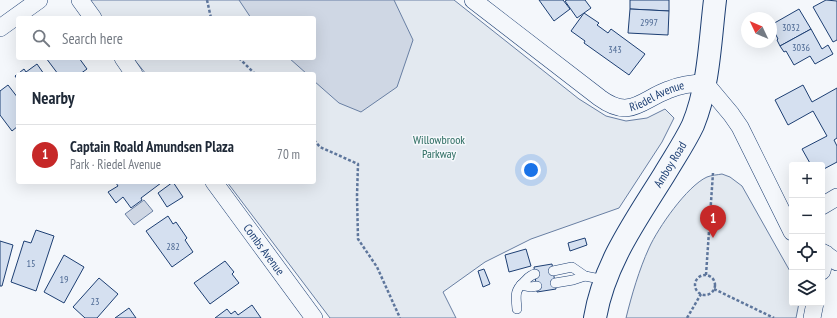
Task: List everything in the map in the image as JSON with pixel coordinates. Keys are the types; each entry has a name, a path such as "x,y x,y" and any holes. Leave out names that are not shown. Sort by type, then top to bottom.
{"main road":[{"name":"Amboy Road","path":"595,318 595,278 614,257 686,138 698,112 705,84 715,0"}],"street":[{"path":"17,16 39,0"},
{"path":"80,0 92,16"},
{"name":"Riedel Avenue","path":"473,0 600,98 619,108 636,106 676,87 695,83 705,84"},
{"path":"0,28 16,17"},
{"path":"124,60 133,72"},
{"path":"705,84 731,114 740,128 789,224"},
{"name":"Combs Avenue","path":"215,184 314,318"},
{"path":"825,204 837,197"},
{"path":"812,318 814,306"}],"lane":[{"path":"553,271 572,268 595,278"},
{"path":"517,309 517,289 531,275 535,274"},
{"path":"555,283 595,278"},
{"path":"521,285 531,287 537,286"}],"path":[{"path":"207,0 210,16"},
{"path":"241,60 253,72"},
{"path":"316,142 320,147 358,164 358,239 377,267 400,318"},
{"path":"706,275 713,173"},
{"path":"706,275 711,277 715,283 714,289 710,294 704,295 696,289 695,283 698,278 706,275"},
{"path":"714,289 774,318"},
{"path":"687,318 701,294"}],"green space":[{"name":"Willowbrook Parkway","path":"88,0 454,0 579,99 606,116 626,121 647,118 665,109 674,118 662,142 619,208 531,239 485,262 443,292 456,318 330,318 229,184 316,184 316,72 144,72 135,60 316,60 316,16 100,16"},
{"path":"722,174 730,177 742,186 789,269 789,306 798,306 796,318 626,318 645,256 653,240 666,219 682,198 699,182 709,176"}],"shaded area":[{"path":"239,0 394,0 413,40 397,87 361,112 339,103 316,83 316,72 305,72 291,60 316,60 316,16 250,16"},
{"path":"144,200 153,211 134,225 125,214"}],"building":[{"path":"539,0 563,0 570,9 554,21"},
{"path":"585,0 591,8 577,18 565,1"},
{"path":"630,0 669,0 669,11 630,9"},
{"path":"826,0 837,1 837,40 833,42 813,7"},
{"path":"630,9 669,11 668,35 628,33"},
{"path":"799,9 811,29 780,46 777,40 777,22"},
{"path":"584,13 599,23 597,25 608,33 611,29 645,54 629,75 584,43 585,41 571,31"},
{"path":"811,29 822,49 828,45 833,54 815,64 810,56 794,65 786,51 784,52 780,46"},
{"path":"48,60 80,60 87,69 83,72 56,72"},
{"path":"37,64 43,72 26,72"},
{"path":"8,85 16,95 16,128 12,131 0,115 0,91"},
{"path":"803,85 812,102 837,88 837,138 834,140 837,146 837,162 825,168 825,162 809,162 802,149 827,136 813,111 788,125 775,100"},
{"path":"117,184 160,184 141,198 142,200 131,208 123,197 116,203 108,192 118,186"},
{"path":"170,184 174,184 183,197 167,207 158,193"},
{"path":"168,216 173,224 176,222 187,238 185,240 193,252 172,267 146,231"},
{"path":"36,230 54,236 36,291 11,282 24,241 31,243"},
{"path":"585,238 587,245 570,251 568,243"},
{"path":"0,241 13,245 2,286 0,286"},
{"path":"526,249 531,266 509,272 505,255"},
{"path":"64,255 84,267 64,303 44,292"},
{"path":"225,261 234,272 232,274 239,283 210,304 194,283"},
{"path":"552,264 556,289 537,292 534,267"},
{"path":"484,269 490,284 483,287 478,271"},
{"path":"99,278 118,294 97,318 85,318 73,307"},
{"path":"252,305 261,318 215,318 227,309 231,314 235,311 238,315"},
{"path":"129,308 136,318 115,318"}],"place":[{"name":"Captain Roald Amundsen Plaza","path":"713,238"}]}
